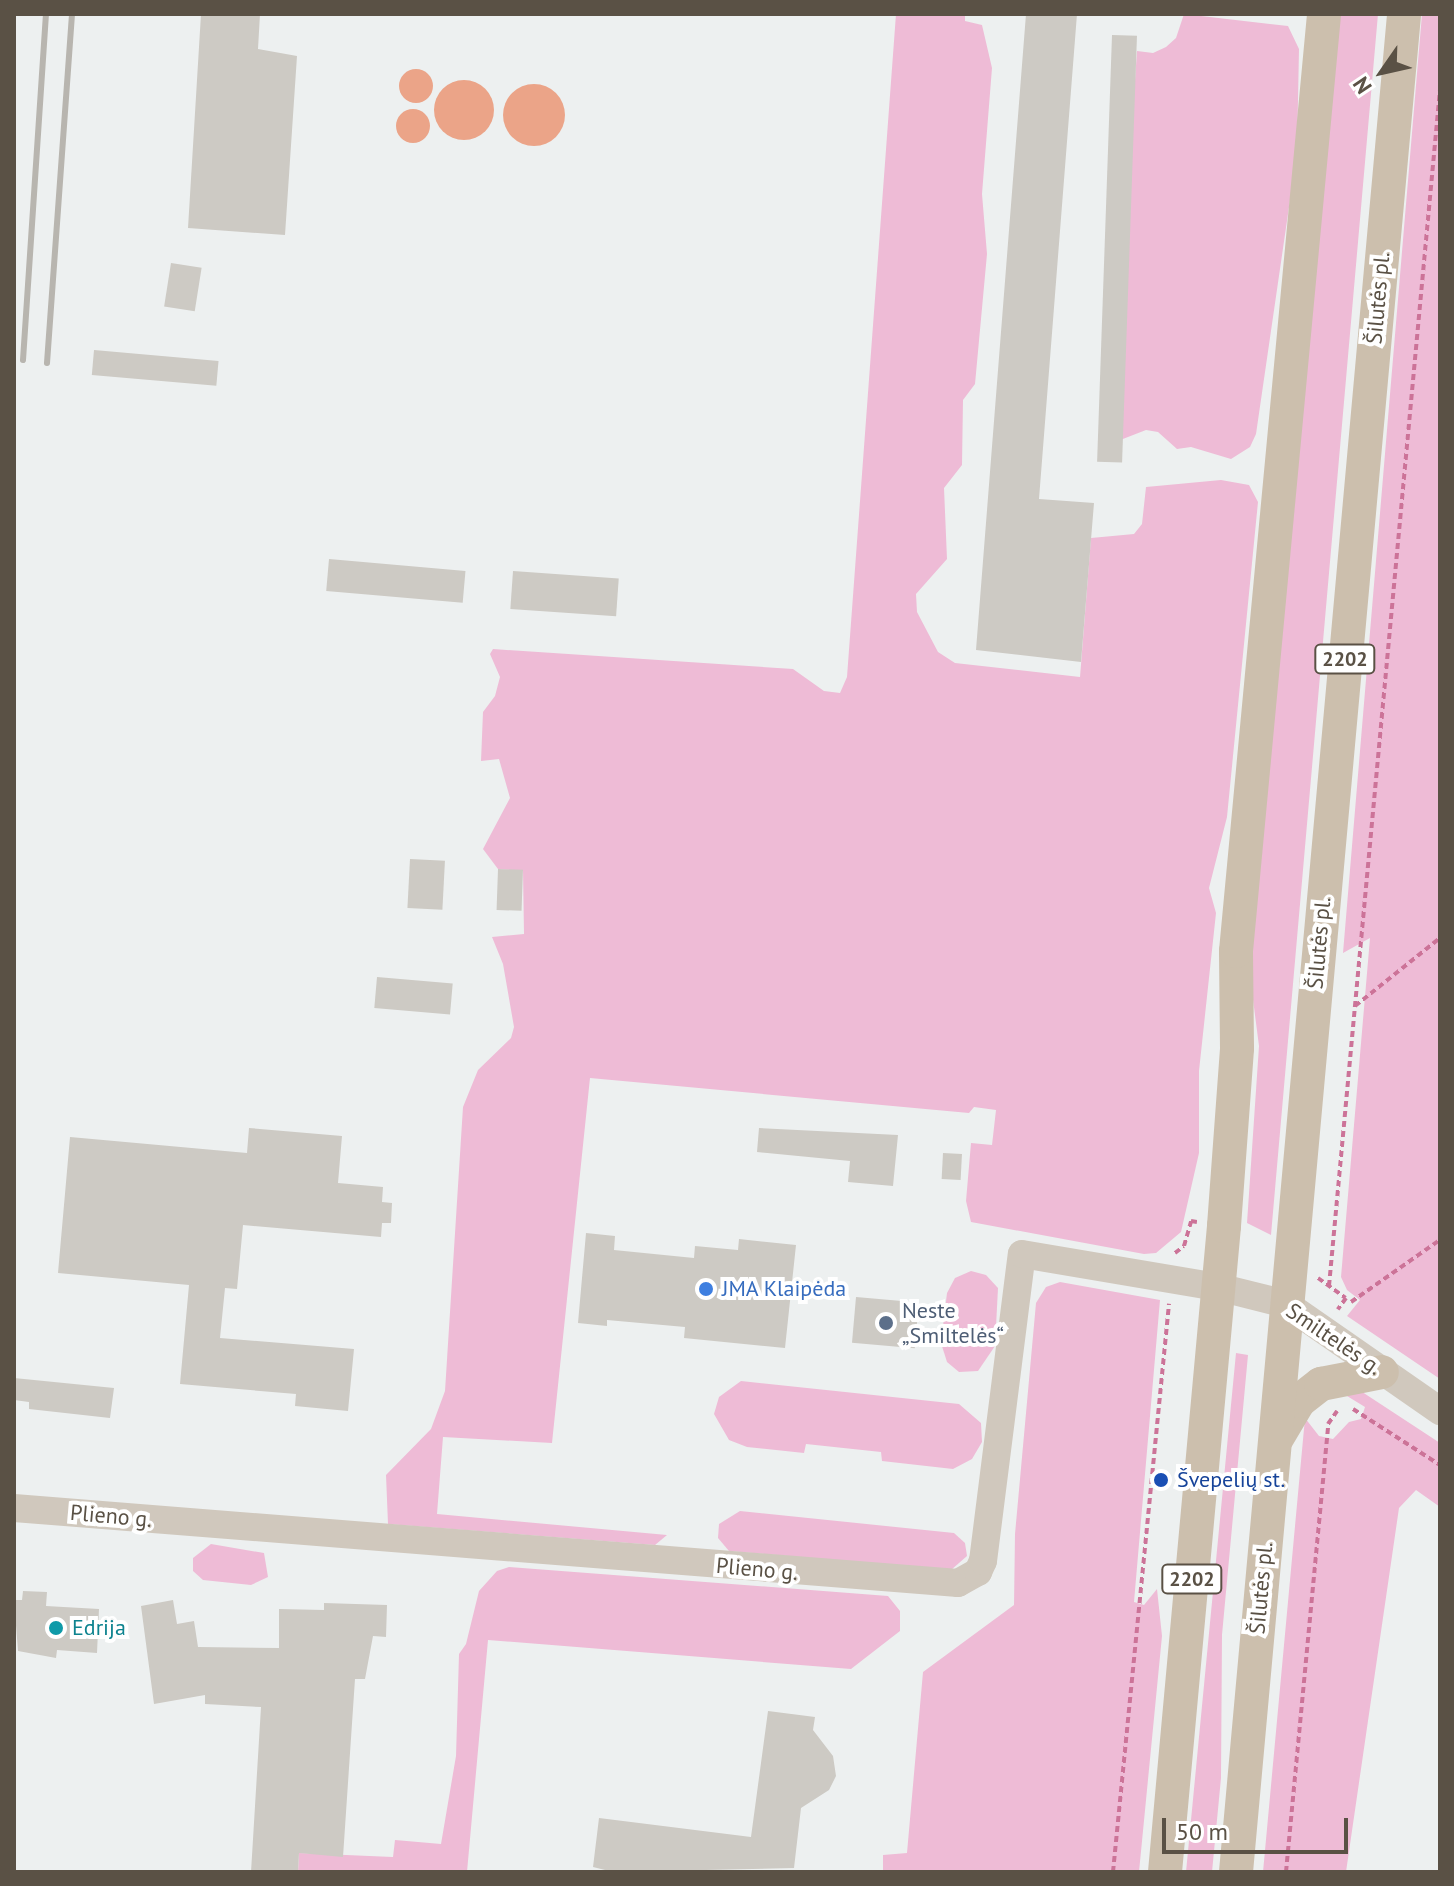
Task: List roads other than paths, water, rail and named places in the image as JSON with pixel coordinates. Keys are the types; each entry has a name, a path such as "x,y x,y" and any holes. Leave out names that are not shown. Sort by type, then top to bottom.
{"main road":[{"name":"2202","path":"1165,1872 1237,1048 1236,951 1324,14"},
{"name":"Šilutės pl.","path":"1236,1872 1404,14"},
{"path":"1274,1442 1299,1401 1321,1384 1382,1372"}],"street":[{"name":"Plieno g.","path":"14,1508 958,1583 978,1572 983,1561 1022,1254 1218,1287"},
{"name":"Smiltelės g.","path":"1218,1287 1286,1304 1440,1411"}],"railway":[{"path":"23,360 46,14"},
{"path":"47,363 72,14"}],"place":[{"name":"JMA Klaipėda","path":"706,1289"},
{"name":"Neste „Smiltelės“","path":"886,1323"},
{"name":"Švepelių st.","path":"1161,1480"},
{"name":"Edrija","path":"56,1628"}]}
